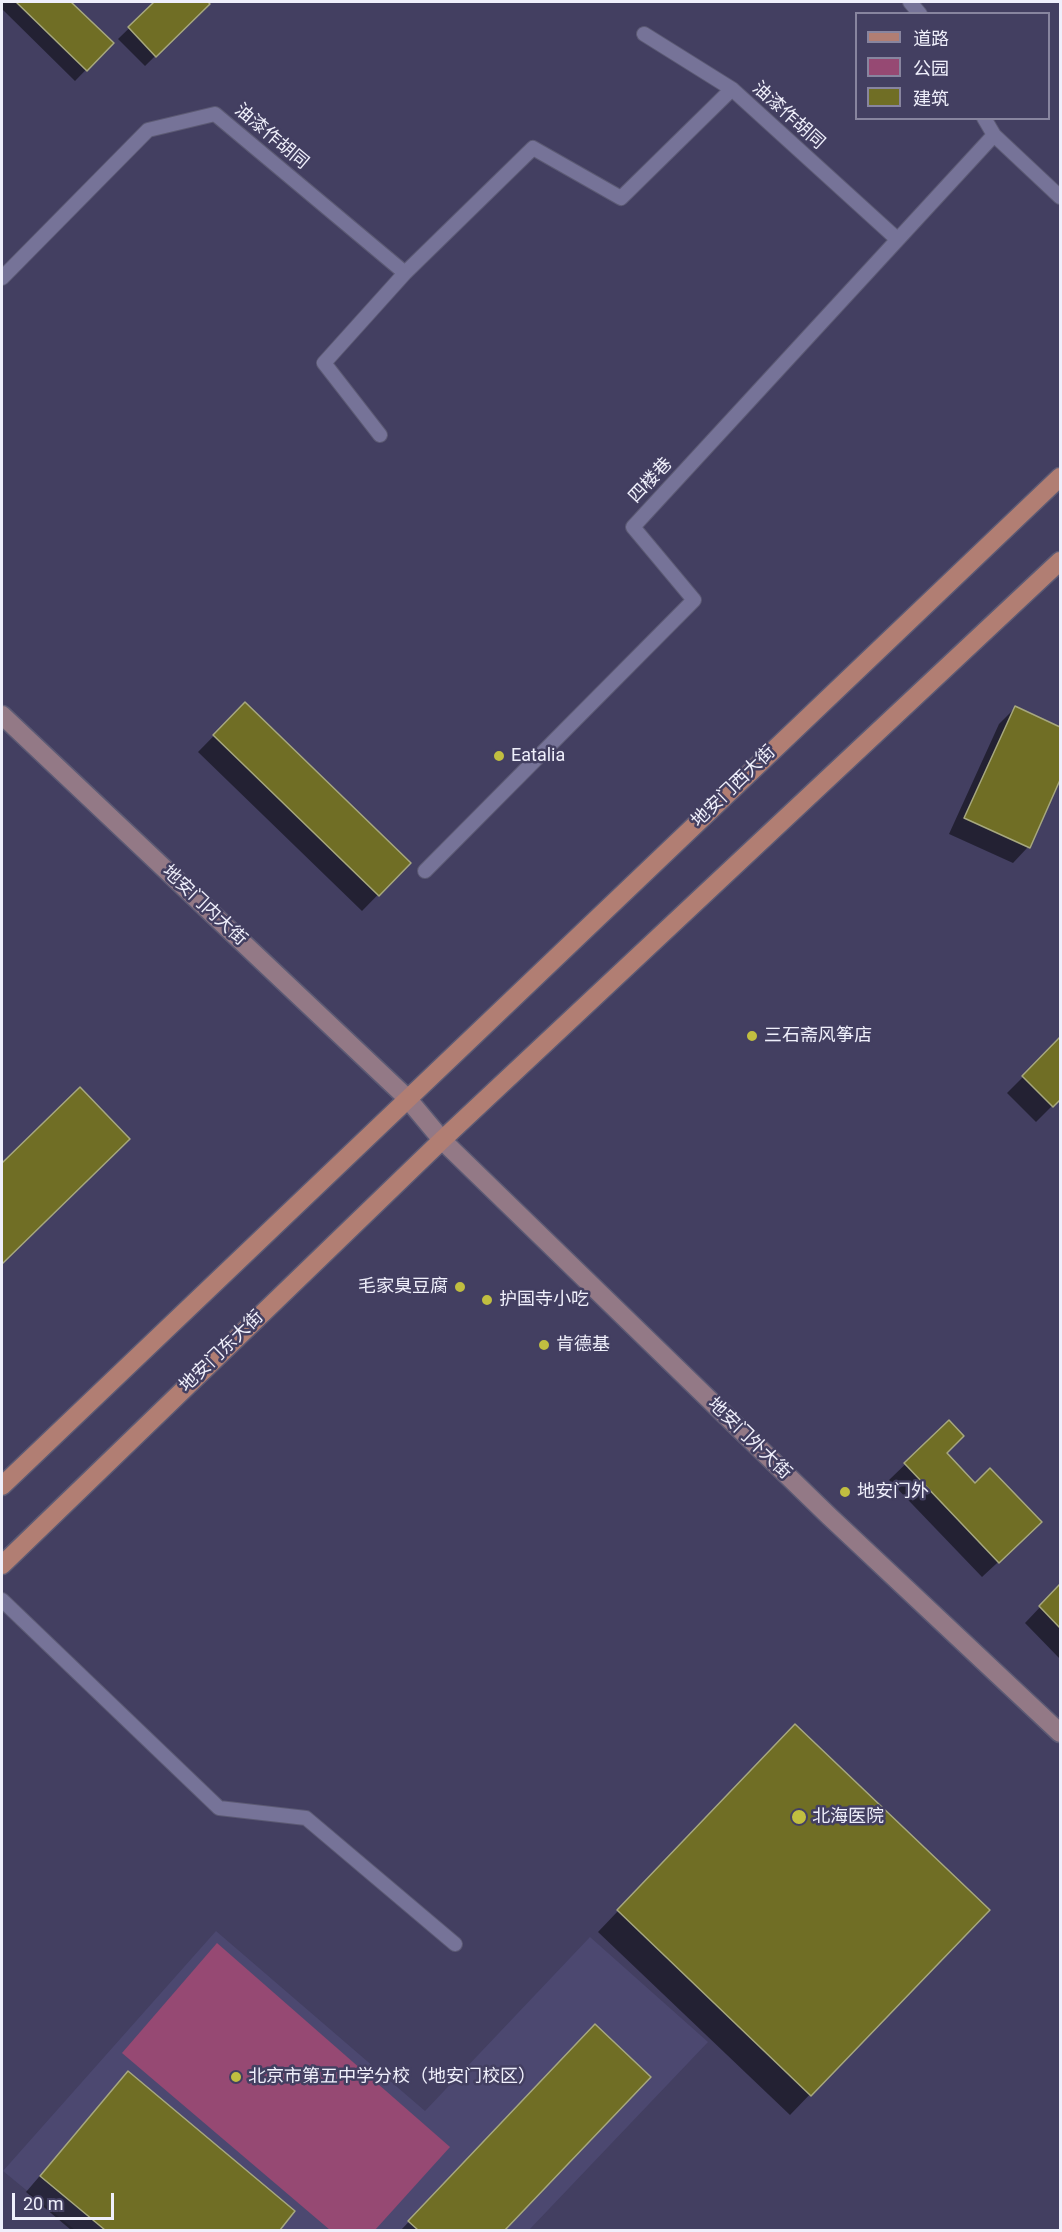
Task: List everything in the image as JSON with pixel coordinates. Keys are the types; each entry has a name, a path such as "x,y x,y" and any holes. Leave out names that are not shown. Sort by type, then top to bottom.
{"main road":[{"name":"地安门西大街","path":"407,1098 1060,477"},
{"path":"442,1140 1060,561"},
{"name":"地安门内大街","path":"2,715 407,1098 442,1140"},
{"path":"2,1486 407,1098"},
{"name":"地安门东大街","path":"2,1565 442,1140"},
{"name":"地安门外大街","path":"442,1140 829,1516 1060,1733"}],"lane":[{"name":"油漆作胡同","path":"644,34 732,89 897,239"},
{"path":"380,435 324,363 405,273 533,148 621,198 732,89"},
{"name":"油漆作胡同","path":"2,278 148,130 215,114 405,273"},
{"path":"985,120 994,135 1060,197"},
{"name":"四楼巷","path":"425,871 694,600 633,527 994,135"},
{"path":"2,1600 219,1808 306,1818 455,1944"}],"shaded area":[{"name":"北京市第五中学分校（地安门校区）","path":"216,1931 425,2111 590,1937 708,2042 529,2230 75,2230 3,2171"}],"green space":[{"path":"217,1943 450,2147 375,2230 330,2230 122,2053"}],"building":[{"path":"16,2 71,2 114,43 87,71"},
{"path":"154,2 208,2 210,4 156,57 128,27"},
{"path":"245,702 411,863 379,896 213,735"},
{"path":"1015,706 1060,727 1060,780 1030,848 964,818"},
{"path":"1060,1037 1060,1100 1053,1107 1022,1076"},
{"path":"80,1087 130,1139 2,1264 2,1163"},
{"path":"949,1420 964,1436 947,1453 975,1483 990,1468 1042,1522 999,1563 904,1463"},
{"path":"1060,1584 1060,1628 1039,1606"},
{"name":"北海医院","path":"795,1724 990,1910 811,2096 617,1910"},
{"path":"595,2024 651,2077 505,2230 418,2230 408,2221"},
{"path":"128,2071 295,2211 280,2230 105,2230 40,2176"}],"place":[{"name":"Eatalia","path":"499,756"},
{"name":"三石斋风筝店","path":"752,1036"},
{"name":"毛家臭豆腐","path":"460,1287"},
{"name":"护国寺小吃","path":"487,1300"},
{"name":"肯德基","path":"544,1345"},
{"name":"地安门外","path":"845,1492"},
{"name":"北海医院","path":"799,1817"},
{"name":"北京市第五中学分校（地安门校区）","path":"236,2077"}]}
